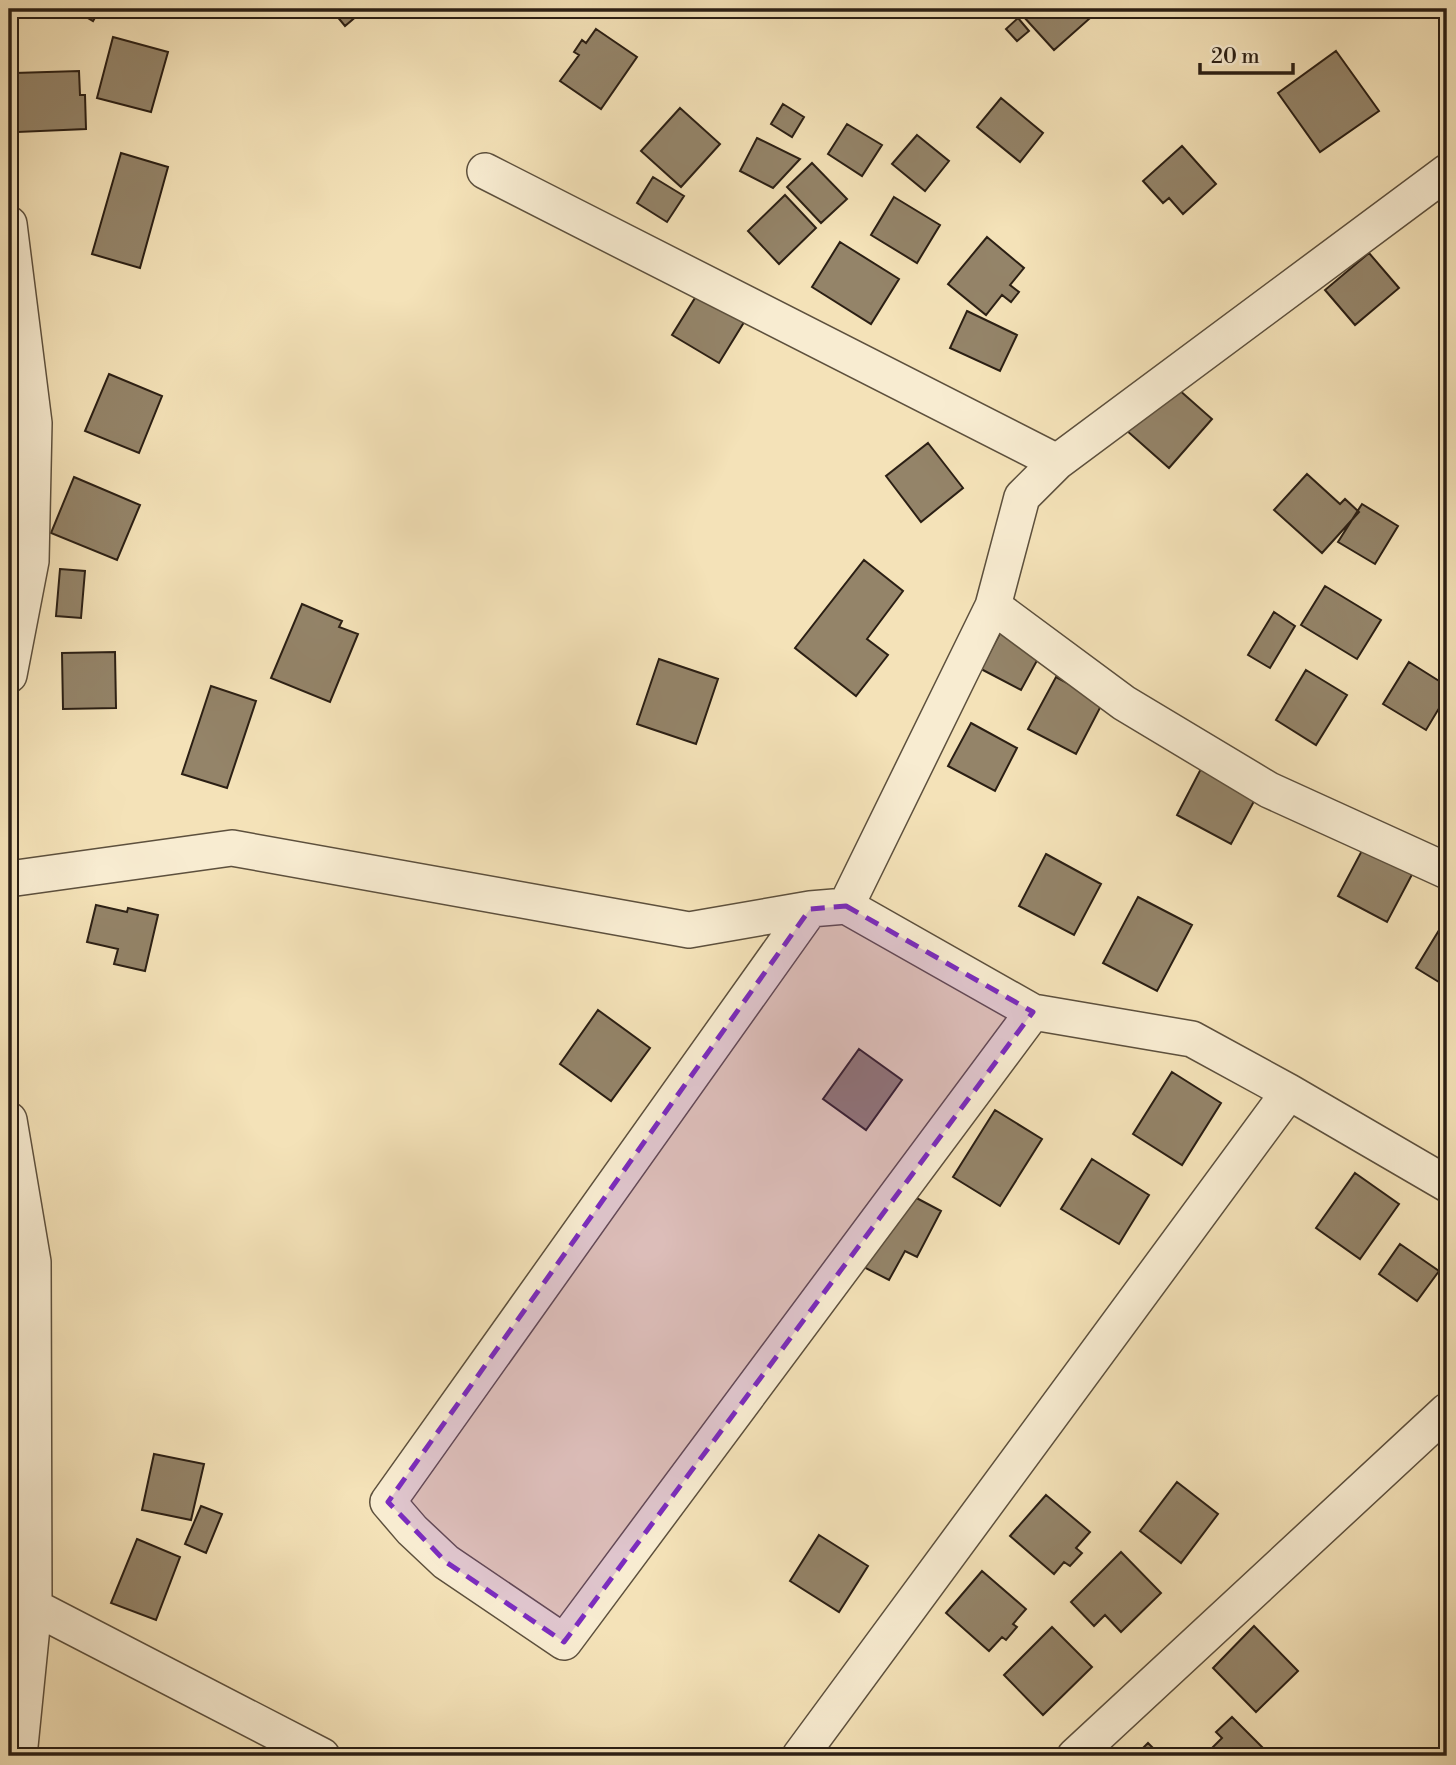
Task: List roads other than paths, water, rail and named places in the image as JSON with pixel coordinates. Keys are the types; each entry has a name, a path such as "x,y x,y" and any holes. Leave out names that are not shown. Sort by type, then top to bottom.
{"street":[{"path":"485,171 1057,462"},
{"path":"846,906 993,606 1022,497 1057,462 1447,172"},
{"path":"9,224 34,423 9,675"},
{"path":"993,606 1124,703 1269,790 1447,871"},
{"path":"9,879 232,848 689,930 810,909 846,906 1033,1012 1192,1039 1289,1091 1447,1184"},
{"path":"810,909 388,1502 412,1530 446,1562 564,1642 1033,1012"},
{"path":"800,1756 1289,1091"},
{"path":"9,1120 21,1260 34,1606 19,1756"},
{"path":"1076,1756 1447,1411"},
{"path":"34,1606 322,1756"}]}
